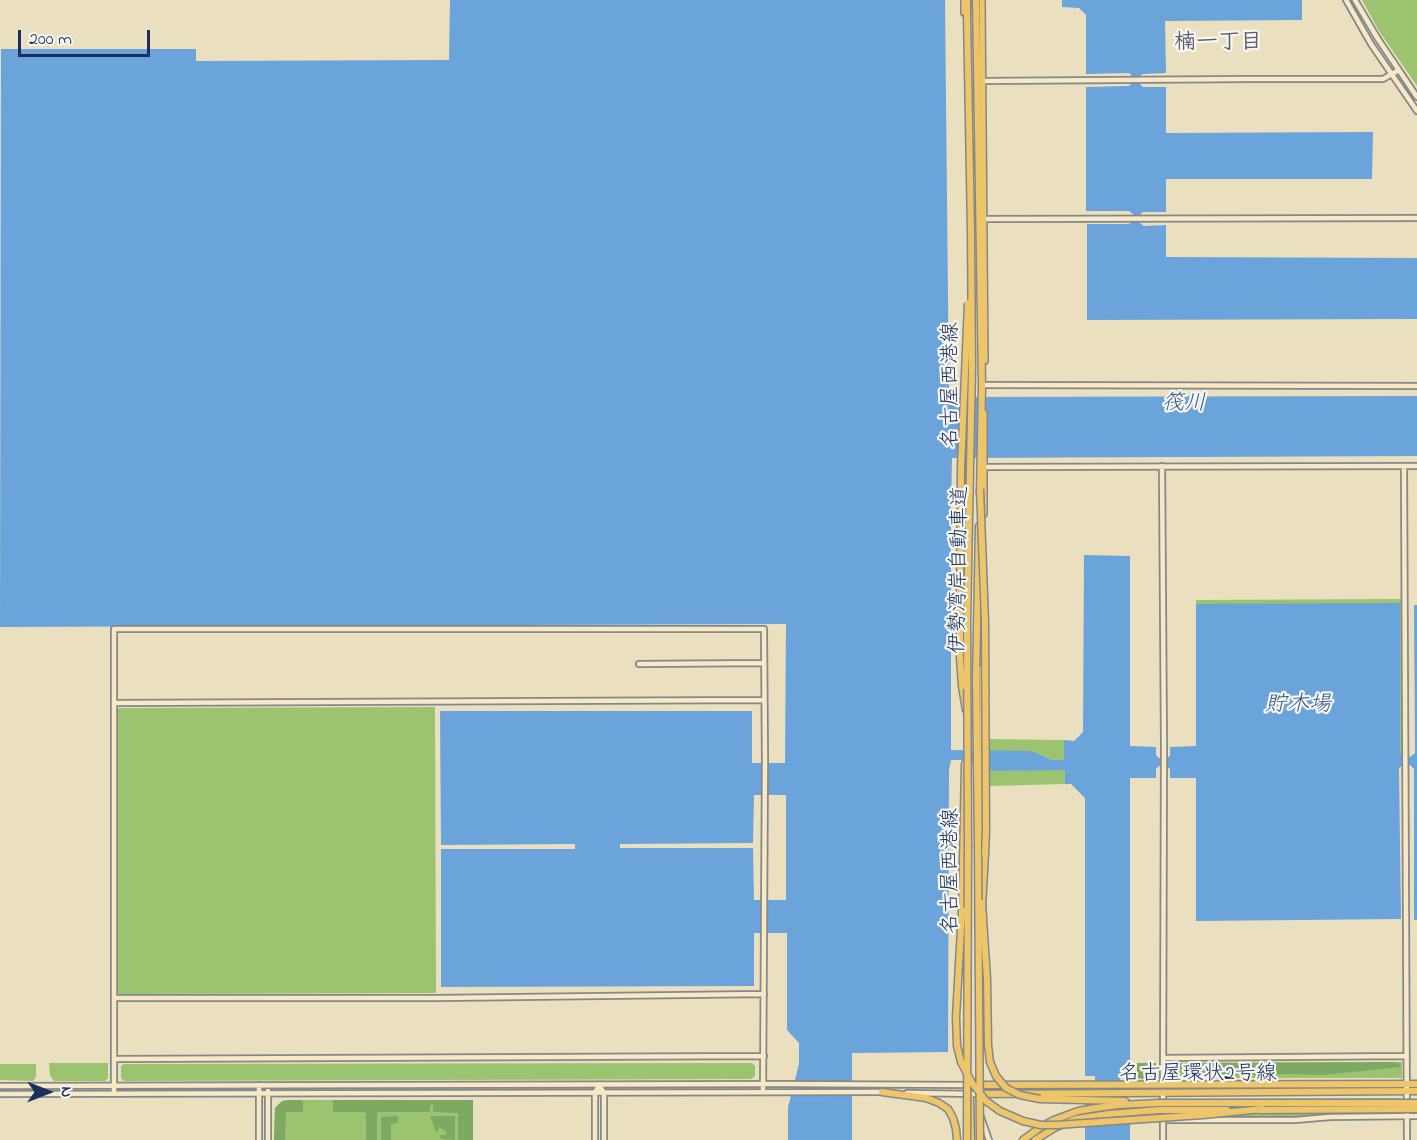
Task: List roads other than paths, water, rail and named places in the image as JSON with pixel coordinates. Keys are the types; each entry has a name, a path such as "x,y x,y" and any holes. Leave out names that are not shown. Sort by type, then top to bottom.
{"highway":[{"name":"伊勢湾岸自動車道","path":"965,0 972,367 967,622 969,1140"},
{"name":"伊勢湾岸自動車道","path":"976,0 982,385 976,668 980,1140"},
{"path":"971,231 961,467 960,658 968,740 964,777 962,910 956,1037 961,1062 976,1090 993,1106 1006,1115 1041,1125 1105,1123 1262,1110"},
{"path":"980,489 986,648 986,831 982,916"},
{"path":"978,846 986,957 988,1054 992,1069 1000,1082 1012,1092 1040,1099 1417,1103"},
{"name":"名古屋環状2号線","path":"979,1094 1136,1084 1407,1088 1417,1091"},
{"name":"名古屋環状2号線","path":"979,1085 1163,1092 1407,1088 1417,1084"},
{"path":"882,1092 926,1098 939,1103 948,1109 953,1118 957,1140"},
{"path":"969,1140 970,1094"},
{"path":"1023,1140 1054,1120 1078,1111 1159,1102"},
{"path":"1035,1140 1067,1122 1097,1115 1160,1110 1417,1109"}],"main road":[{"name":"名古屋西港線","path":"965,0 971,385 968,740 970,1094"},
{"name":"名古屋西港線","path":"979,1085 985,385 982,0"}],"street":[{"path":"1346,0 1362,30 1417,111"},
{"path":"1355,0 1417,97"},
{"path":"981,81 1383,80 1399,70"},
{"path":"984,219 1417,218"},
{"path":"985,385 1417,386"},
{"path":"1162,466 1163,1084"},
{"path":"1404,466 1407,1140"},
{"path":"984,467 1417,466"},
{"path":"114,1093 114,629 764,629 763,1092"},
{"path":"639,664 764,663"},
{"path":"114,703 764,700"},
{"path":"114,998 438,998 764,994"},
{"path":"115,1059 764,1056"},
{"path":"1163,1058 1407,1056"},
{"path":"259,1085 260,1140"},
{"path":"268,1085 268,1140"},
{"path":"595,1140 595,1093 599,1085"},
{"path":"599,1085 604,1093 604,1140"},
{"path":"0,1086 979,1085 981,1116 989,1140"},
{"path":"0,1094 882,1092 979,1094"},
{"path":"1163,1092 1164,1140"},
{"path":"1163,1120 1295,1120 1330,1117 1417,1116"}],"water":[{"path":"450,0 945,0 949,397 1417,396 1417,456 952,458 951,750 1032,751 1052,760 1064,760 1064,740 1074,741 1083,732 1084,555 1130,556 1130,746 1156,747 1156,755 1159,758 1170,756 1170,747 1196,746 1196,604 1400,603 1400,753 1410,757 1415,753 1414,605 1417,605 1417,920 1414,920 1414,769 1410,765 1403,765 1399,768 1401,919 1196,921 1196,778 1170,778 1170,769 1166,766 1159,766 1156,769 1156,778 1130,778 1130,1076 1120,1076 1121,1099 1130,1099 1130,1140 1085,1140 1085,1099 1095,1099 1095,1076 1085,1076 1085,798 1071,784 1065,784 1065,770 994,771 961,760 951,760 949,770 948,1052 852,1053 852,1140 788,1140 788,1107 799,1064 799,1043 787,1030 787,933 754,933 754,986 441,987 441,849 575,849 575,844 441,845 440,711 752,711 752,763 785,763 786,624 0,627 1,49 196,49 196,61 449,60","holes":["754,795 786,795 786,900 754,900 753,848 620,848 620,844 753,843"]},
{"path":"1062,0 1302,0 1302,20 1165,21 1166,73 1143,74 1140,76 1140,84 1143,87 1166,87 1166,133 1373,132 1372,179 1166,179 1166,212 1143,212 1140,215 1140,223 1144,226 1166,225 1166,257 1417,258 1417,319 1087,320 1087,224 1129,224 1134,220 1134,215 1129,211 1086,211 1086,87 1129,86 1132,83 1132,76 1129,73 1086,74 1086,15 1079,8 1062,7"}],"district":[{"name":"楠一丁目","path":"1218,44"}],"water label":[{"name":"筏川","path":"1184,405"},
{"name":"貯木場","path":"1298,706"}]}
